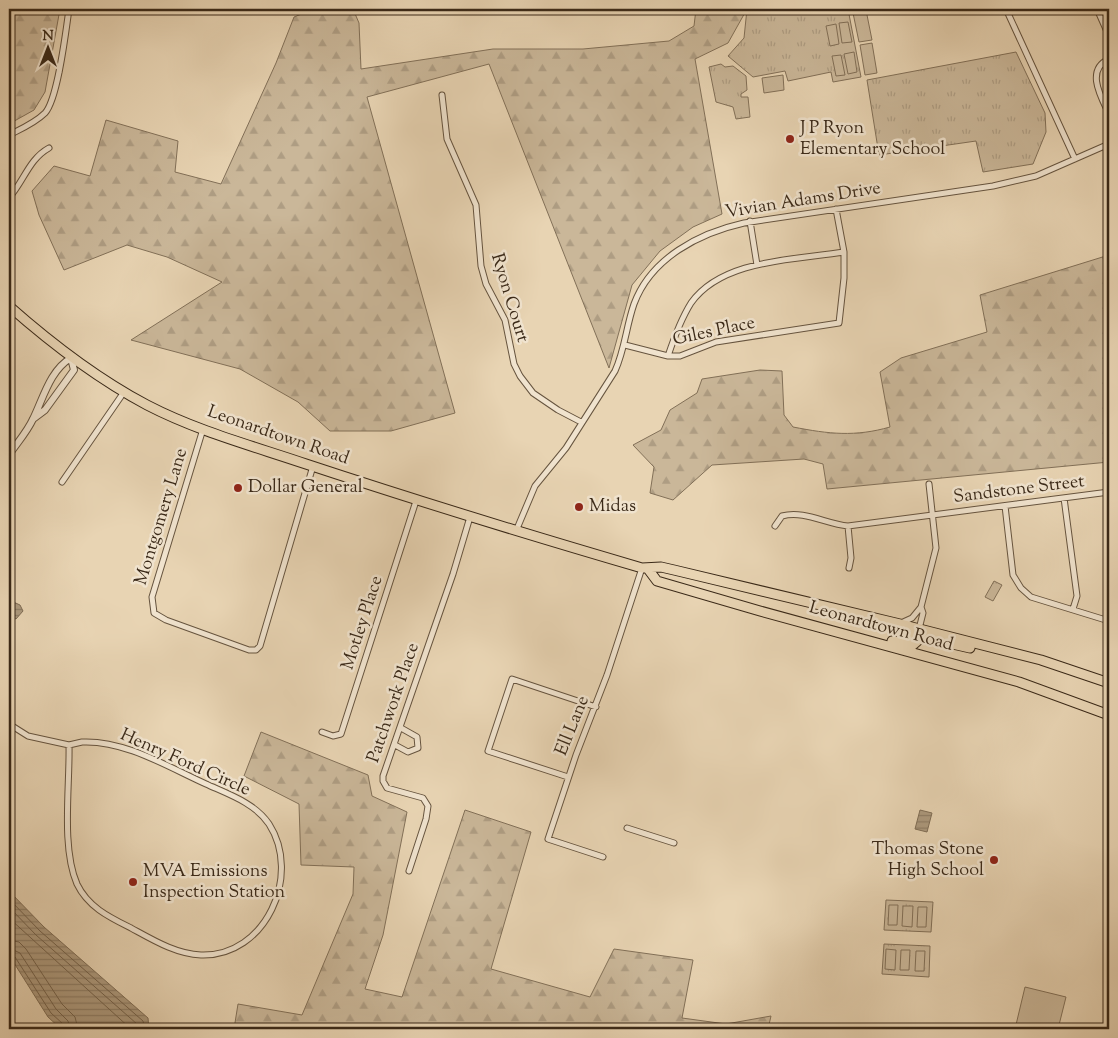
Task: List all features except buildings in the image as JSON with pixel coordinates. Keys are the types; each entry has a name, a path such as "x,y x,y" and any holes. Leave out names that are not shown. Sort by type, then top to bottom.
{"highway":[{"name":"Leonardtown Road","path":"9,306 71,358 124,392 164,412 204,428 312,466 516,532 645,569 661,567 900,624 1050,663 1109,683"},
{"name":"Leonardtown Road","path":"645,569 657,581 1019,682 1109,714"},
{"path":"860,638 878,638 898,643 906,642 919,629"},
{"path":"907,650 922,637 980,650 993,648"}],"street":[{"path":"9,135 40,117 50,105 56,86 69,9"},
{"path":"1006,9 1075,159"},
{"path":"1097,9 1109,33"},
{"path":"1109,59 1104,61 1097,70 1096,81 1109,114"},
{"name":"Ryon Court","path":"442,95 447,140 476,205 481,266 486,284 502,311 514,364 520,376 533,393 558,410 582,422"},
{"name":"Vivian Adams Drive","path":"516,532 535,486 566,448 615,370 625,345 635,301 648,280 668,258 690,241 707,233 750,221 993,186 1036,176 1109,144"},
{"path":"9,198 23,180 34,159 49,148"},
{"path":"668,356 677,331 691,303 718,278 757,265 844,252 836,209"},
{"path":"750,221 757,265"},
{"name":"Giles Place","path":"625,345 668,356 680,356 716,342 840,323 844,252"},
{"path":"9,455 33,419 38,404 62,364 71,358 74,370 45,410 33,419"},
{"path":"62,482 124,392"},
{"name":"Montgomery Lane","path":"204,428 152,597 154,613 198,632 250,650 256,650 260,646 312,466"},
{"path":"919,629 922,622 921,607 936,548 929,484"},
{"name":"Sandstone Street","path":"775,526 782,516 792,513 831,524 848,526 1109,492"},
{"path":"1064,498 1077,596 1073,610"},
{"name":"Motley Place","path":"322,732 333,736 341,734 416,501"},
{"path":"1005,506 1016,582 1031,597 1109,621"},
{"name":"Patchwork Place","path":"409,871 428,806 423,798 387,788 384,784 384,776 453,574 470,517"},
{"path":"848,526 851,558 849,568"},
{"name":"Ell Lane","path":"603,857 548,839 568,776 596,707 645,569"},
{"path":"900,624 912,618 921,607"},
{"path":"568,776 488,751 512,679 596,707"},
{"name":"Henry Ford Circle","path":"9,724 28,736 69,745 92,742 124,748 230,795 257,811 275,836 281,877 274,905 255,932 226,950 205,955 191,953 173,948 142,934 101,912 87,900 73,874 69,851 69,745"},
{"path":"394,745 408,752 418,748 417,737 401,728"},
{"path":"627,828 674,843"}],"green space":[{"path":"9,9 60,9 45,92 34,110 9,124"},
{"path":"314,9 353,9 359,23 361,69 493,49 583,49 669,41 694,26 696,9 747,9 728,43 695,59 722,214 693,227 660,251 632,285 609,368 489,64 367,97 455,413 391,431 330,431 298,402 240,369 131,340 222,282 167,257 127,245 64,270 39,215 32,191 54,166 90,176 106,120 178,141 175,172 221,184 276,63 294,17"},
{"path":"747,9 848,9 861,77 833,82 831,72 788,81 785,71 753,77 728,56 744,38"},
{"path":"866,10 872,40 859,42 853,13"},
{"path":"848,22 852,42 842,43 839,23"},
{"path":"836,24 839,44 830,46 826,26"},
{"path":"872,43 877,73 865,75 860,45"},
{"path":"854,52 857,72 848,74 844,54"},
{"path":"1016,52 1045,113 1046,132 1033,164 983,172 976,141 879,155 867,80"},
{"path":"841,55 845,75 836,76 832,56"},
{"path":"721,64 725,67 733,66 746,76 747,90 741,94 741,97 748,97 750,117 736,119 733,107 716,102 709,67"},
{"path":"783,75 784,90 764,93 762,78"},
{"path":"1109,255 1109,462 827,489 823,464 804,459 712,465 673,500 650,493 654,467 633,445 661,430 670,410 697,393 702,379 760,370 782,371 784,415 793,427 853,433 890,427 880,372 901,358 987,332 980,295"},
{"path":"994,581 1002,585 993,601 985,597"},
{"path":"261,732 368,775 372,796 407,812 383,935 365,989 402,997 465,810 531,832 491,969 590,997 614,949 693,960 682,1018 726,1024 771,1016 768,1029 234,1029 238,1004 302,1015 353,894 354,867 301,865 299,804 244,776"},
{"path":"886,900 933,902 931,932 884,930"},
{"path":"889,905 898,905 897,925 888,925"},
{"path":"903,906 913,906 912,927 902,926"},
{"path":"918,907 927,907 926,927 917,927"},
{"path":"884,944 930,946 929,977 882,974"},
{"path":"886,949 896,950 895,970 885,969"},
{"path":"901,950 910,950 909,970 900,970"},
{"path":"916,951 925,951 924,971 915,971"},
{"path":"1025,987 1066,997 1058,1029 1015,1029"}],"water":[{"path":"9,600 20,605 23,611 16,619 9,616"},
{"path":"920,810 932,813 927,832 915,829"},
{"path":"9,891 44,927 148,1018 149,1029 61,1029 48,1017 9,955"}],"place":[{"name":"J P Ryon Elementary School","path":"790,139"},
{"name":"Dollar General","path":"238,488"},
{"name":"Midas","path":"579,507"},
{"name":"Thomas Stone High School","path":"994,860"},
{"name":"MVA Emissions Inspection Station","path":"133,882"}]}
